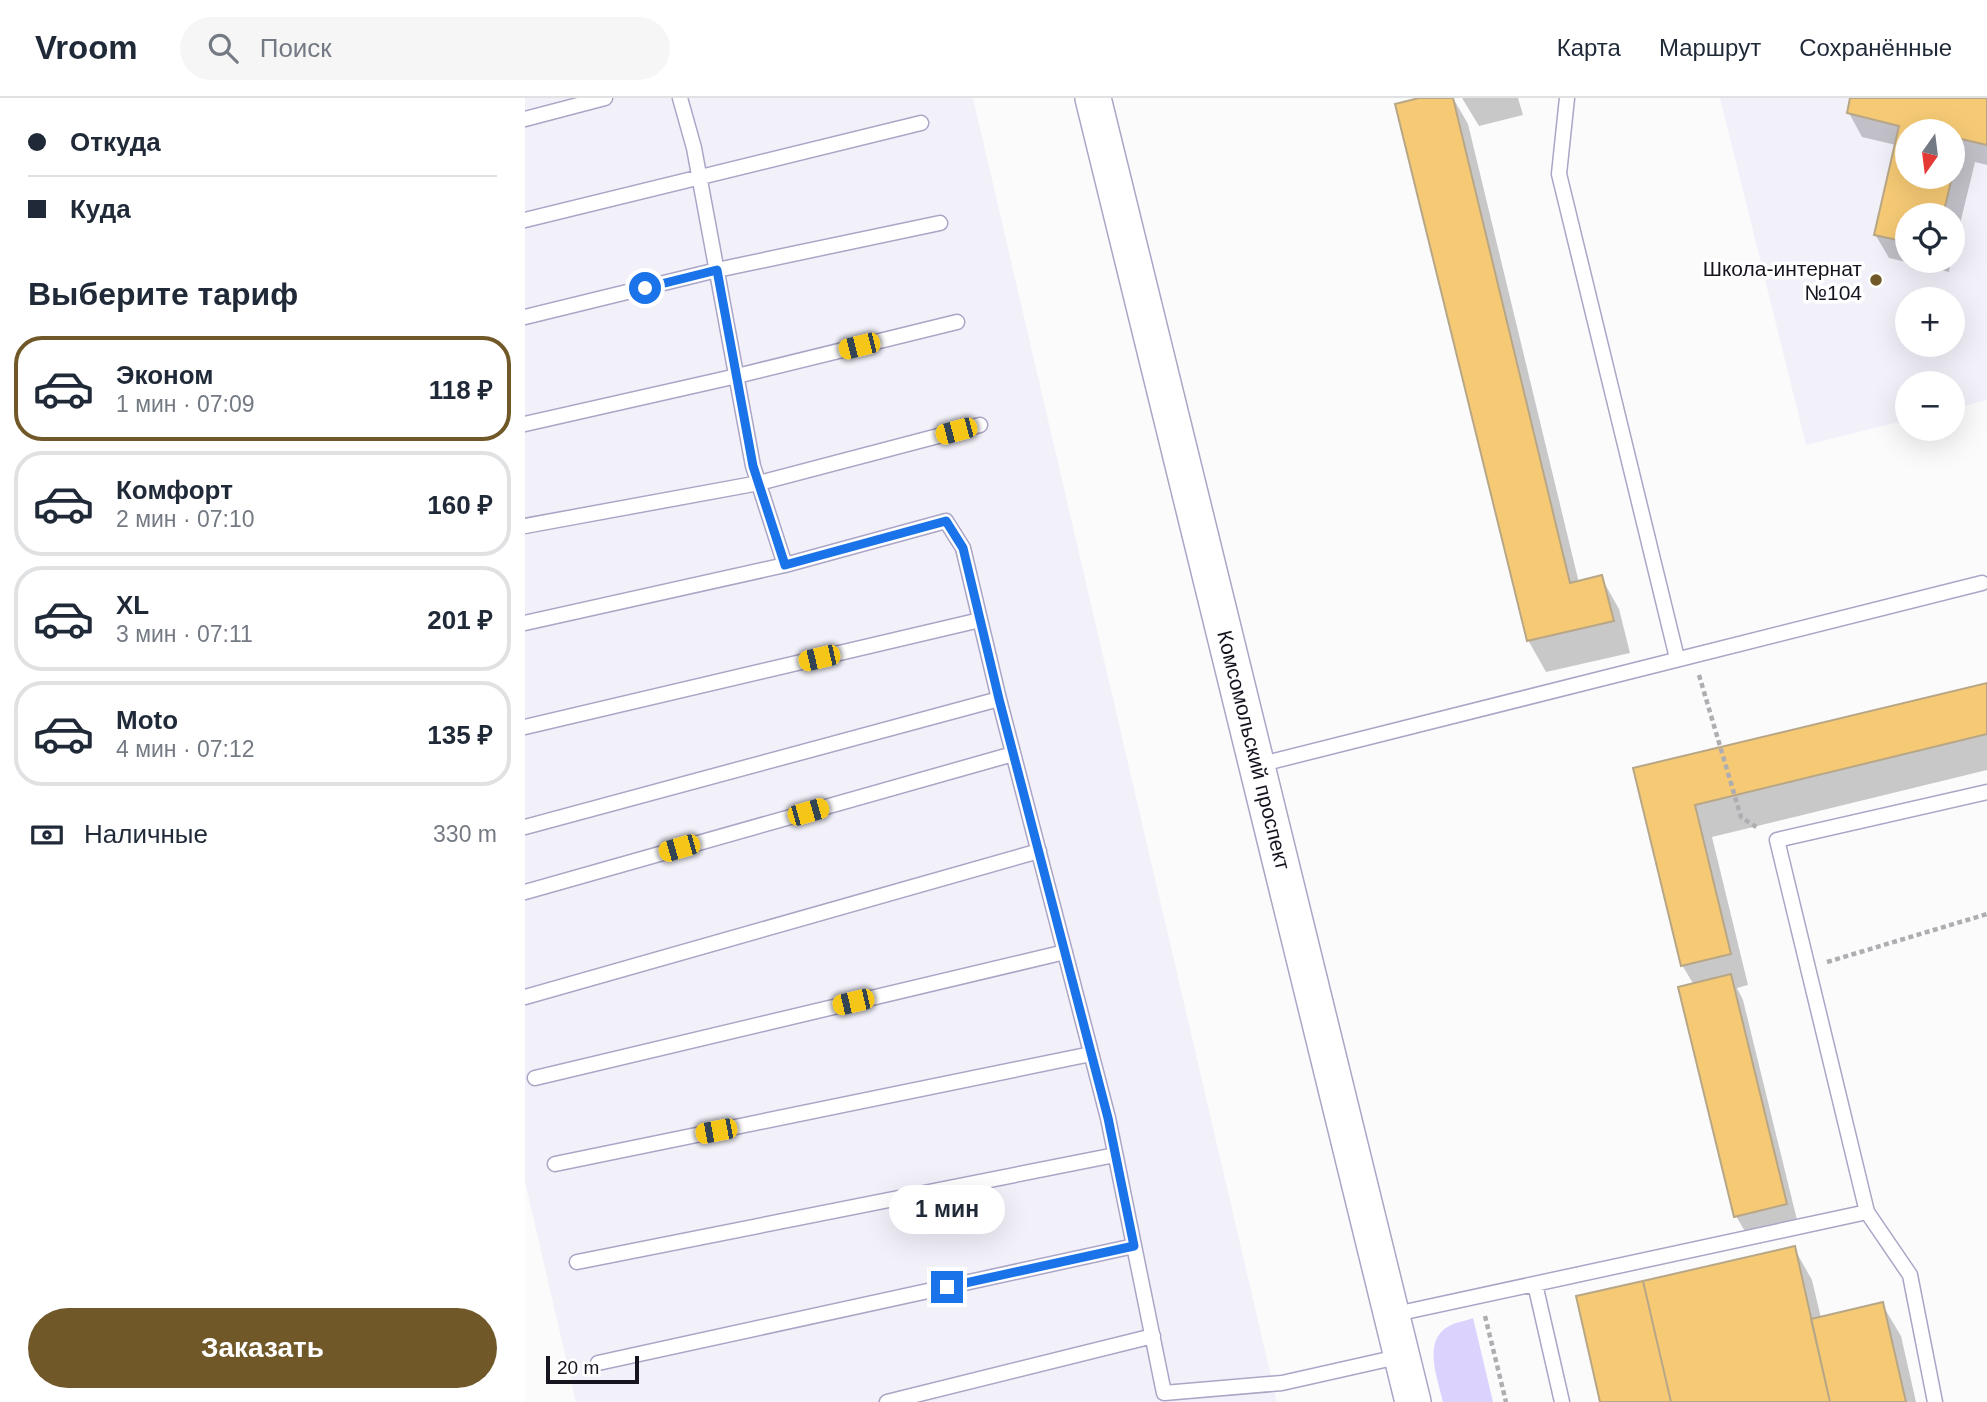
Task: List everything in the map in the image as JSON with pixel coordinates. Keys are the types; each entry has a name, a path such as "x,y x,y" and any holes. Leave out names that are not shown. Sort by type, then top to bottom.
{"street":[{"name":"Комсомольский проспект","path":"1093,98 1413,1402"}],"lane":[{"path":"525,119 605,98"},
{"path":"680,98 700,176 753,466 785,565"},
{"path":"1567,98 1559,174 1677,658"},
{"path":"525,220 921,123"},
{"path":"525,317 717,270 940,223"},
{"path":"525,424 957,322"},
{"path":"525,526 759,483 980,425"},
{"path":"525,623 785,565 946,521 963,548 999,699 1091,1054 1115,1155 1165,1397 1282,1383 1402,1356"},
{"path":"1258,765 1982,583"},
{"path":"525,727 980,621"},
{"path":"525,827 999,699"},
{"path":"525,892 1013,754"},
{"path":"1935,1402 1910,1275 1867,1212 1777,840 1987,792"},
{"path":"525,997 1039,851"},
{"path":"535,1078 1065,952"},
{"path":"555,1164 1091,1054"},
{"path":"577,1262 1115,1155"},
{"path":"1391,1315 1867,1212"},
{"path":"599,1363 1134,1246"},
{"path":"1535,1284 1562,1402"},
{"path":"887,1402 1153,1336"}],"path":[{"path":"1693,654 1741,817 1777,840"},
{"path":"1809,968 1987,914"},
{"path":"1480,1295 1506,1402"}],"shaded area":[{"path":"525,98 973,98 1277,1402 576,1402 525,1182"},
{"name":"Школа-интернат №104","path":"1720,98 1987,98 1987,400 1965,406 1965,371 1895,371 1895,423 1806,445"},
{"path":"1473,1318 1493,1402 1443,1402 1435,1371 1436,1340 1442,1331 1451,1325"}],"building":[{"path":"1419,98 1453,98 1570,583 1602,575 1614,621 1527,641 1395,104"},
{"path":"1850,98 1987,98 1987,145 1965,140 1965,119 1895,119 1895,125 1847,113"},
{"path":"1895,143 1895,189 1949,189 1946,203 1895,203 1895,239 1874,235"},
{"path":"1987,683 1987,734 1695,805 1731,954 1681,966 1633,768"},
{"path":"1731,974 1787,1204 1734,1217 1678,987"},
{"path":"1795,1246 1830,1402 1671,1402 1643,1281"},
{"path":"1643,1281 1671,1402 1600,1402 1576,1296"},
{"path":"1883,1302 1906,1402 1830,1402 1811,1319"}],"place":[{"name":"Школа-интернат №104","path":"1876,280"}],"route":[{"path":"645,288 717,270 753,466 785,565 946,521 963,548 999,699 1108,1118 1134,1246 947,1287"}]}
